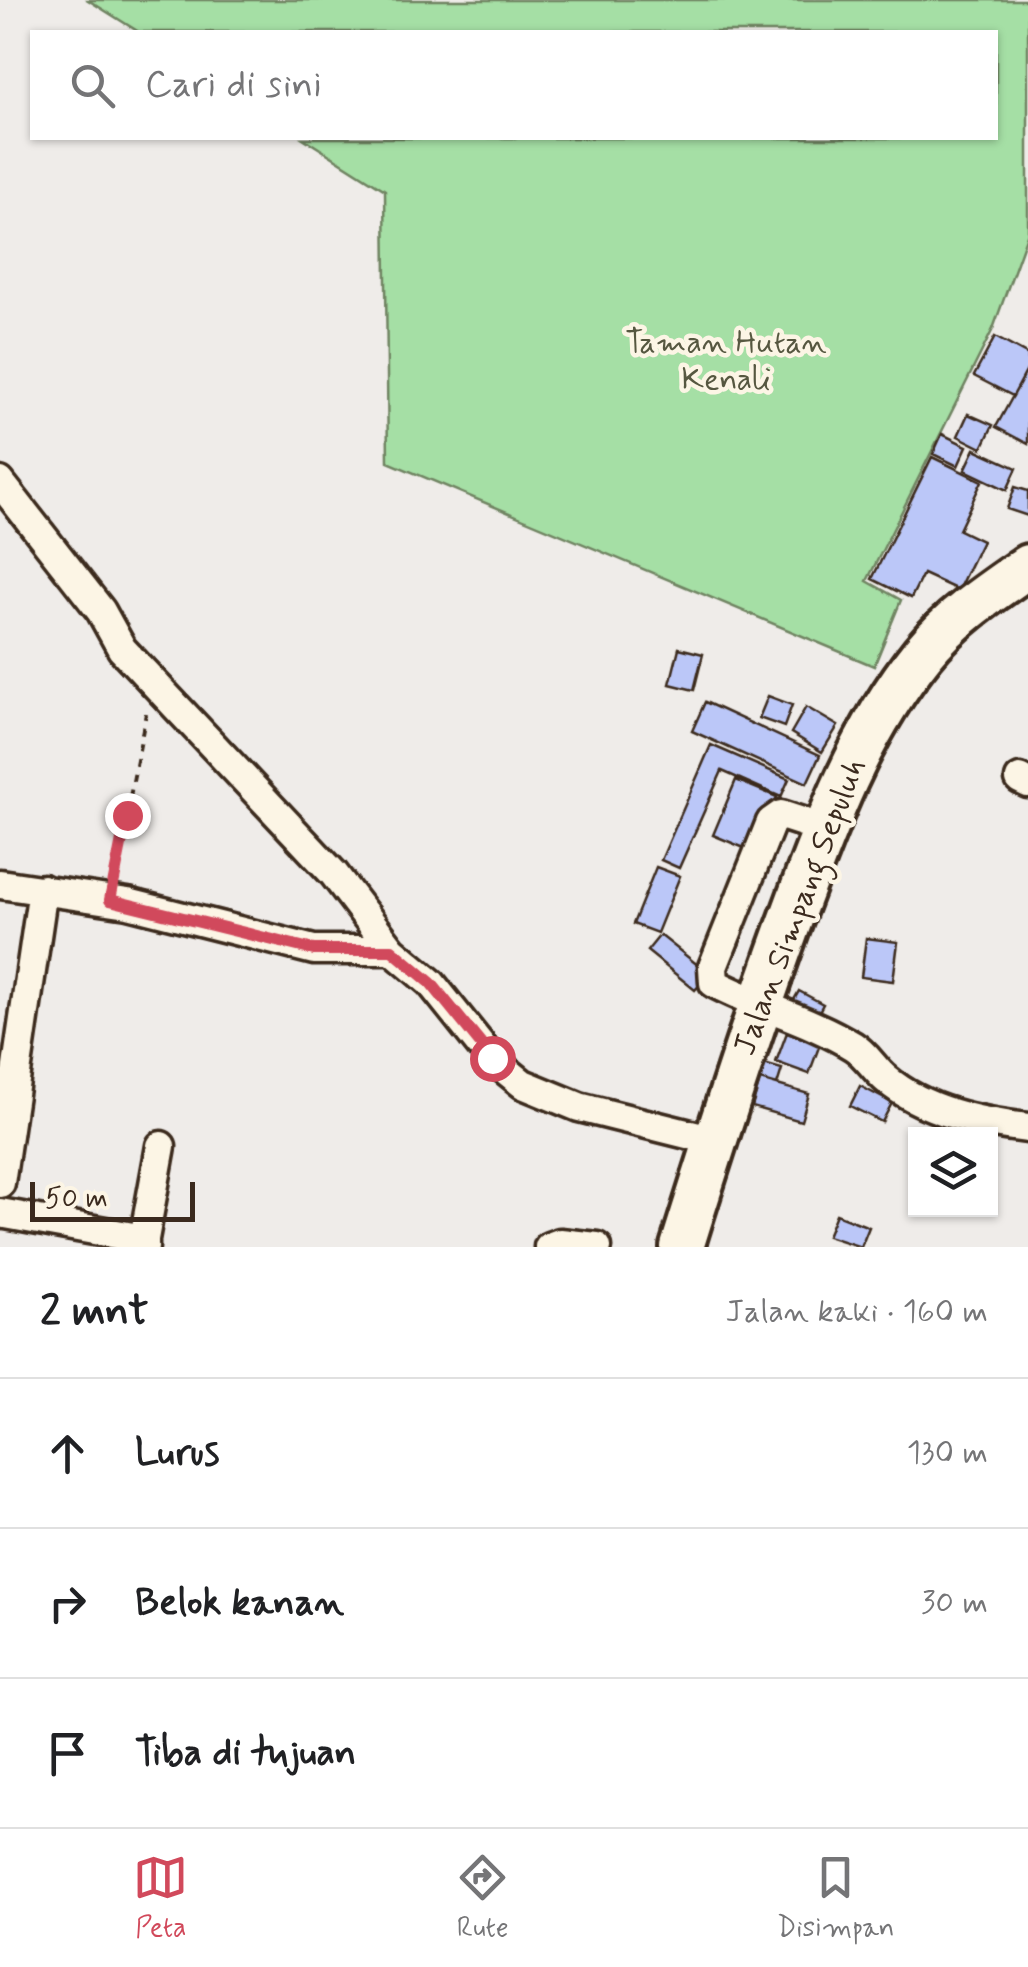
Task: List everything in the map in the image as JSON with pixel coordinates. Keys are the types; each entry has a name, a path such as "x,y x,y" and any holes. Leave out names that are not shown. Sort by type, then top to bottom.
{"highway":[{"name":"Jalan Simpang Sepuluh","path":"682,1247 759,1007 824,829 864,740 926,650 977,602 1028,566"}],"street":[{"path":"0,482 100,610 122,649 334,874 392,950 431,983 492,1058 522,1084 579,1107 715,1141"},
{"path":"824,829 774,817 713,967 714,982 759,1007 809,1022 857,1048 885,1078 923,1105 1028,1128"},
{"path":"0,884 110,900 314,950 392,950"},
{"path":"0,1183 43,889"},
{"path":"0,1213 144,1243 162,1146"},
{"path":"549,1247 560,1242 597,1247"}],"path":[{"path":"110,900 152,680"}],"green space":[{"name":"Taman Hutan Kenali","path":"88,0 1028,0 1028,232 993,329 867,581 901,600 874,666 388,462 385,190 306,140 998,140 998,30 136,30"}],"building":[{"path":"995,337 1028,355 1028,368 1013,396 974,376"},
{"path":"1028,374 1028,444 996,427"},
{"path":"968,414 993,425 982,448 958,436"},
{"path":"942,434 967,446 958,466 933,454"},
{"path":"975,449 1017,468 1007,490 965,470"},
{"path":"932,457 982,481 959,530 982,541 958,590 923,574 911,598 872,579"},
{"path":"1015,487 1028,491 1028,516 1007,509"},
{"path":"679,648 703,654 694,690 670,684"},
{"path":"768,696 792,705 784,727 759,718"},
{"path":"705,702 820,755 807,783 692,731"},
{"path":"806,707 838,726 822,752 791,733"},
{"path":"711,745 789,779 781,797 722,771 679,868 661,860"},
{"path":"736,780 777,797 754,852 713,835"},
{"path":"656,867 680,876 657,933 633,924"},
{"path":"660,935 709,974 695,990 647,951"},
{"path":"866,938 898,942 893,981 861,977"},
{"path":"799,991 823,1004 815,1019 791,1005"},
{"path":"790,1024 823,1036 809,1074 776,1062"},
{"path":"764,1064 782,1069 777,1085 760,1080"},
{"path":"760,1080 809,1094 801,1121 752,1107"},
{"path":"860,1086 892,1103 882,1122 850,1106"},
{"path":"836,1214 869,1227 861,1247 827,1236"}],"route":[{"path":"127,815 110,900 314,950 392,950 431,983 492,1058"}]}
